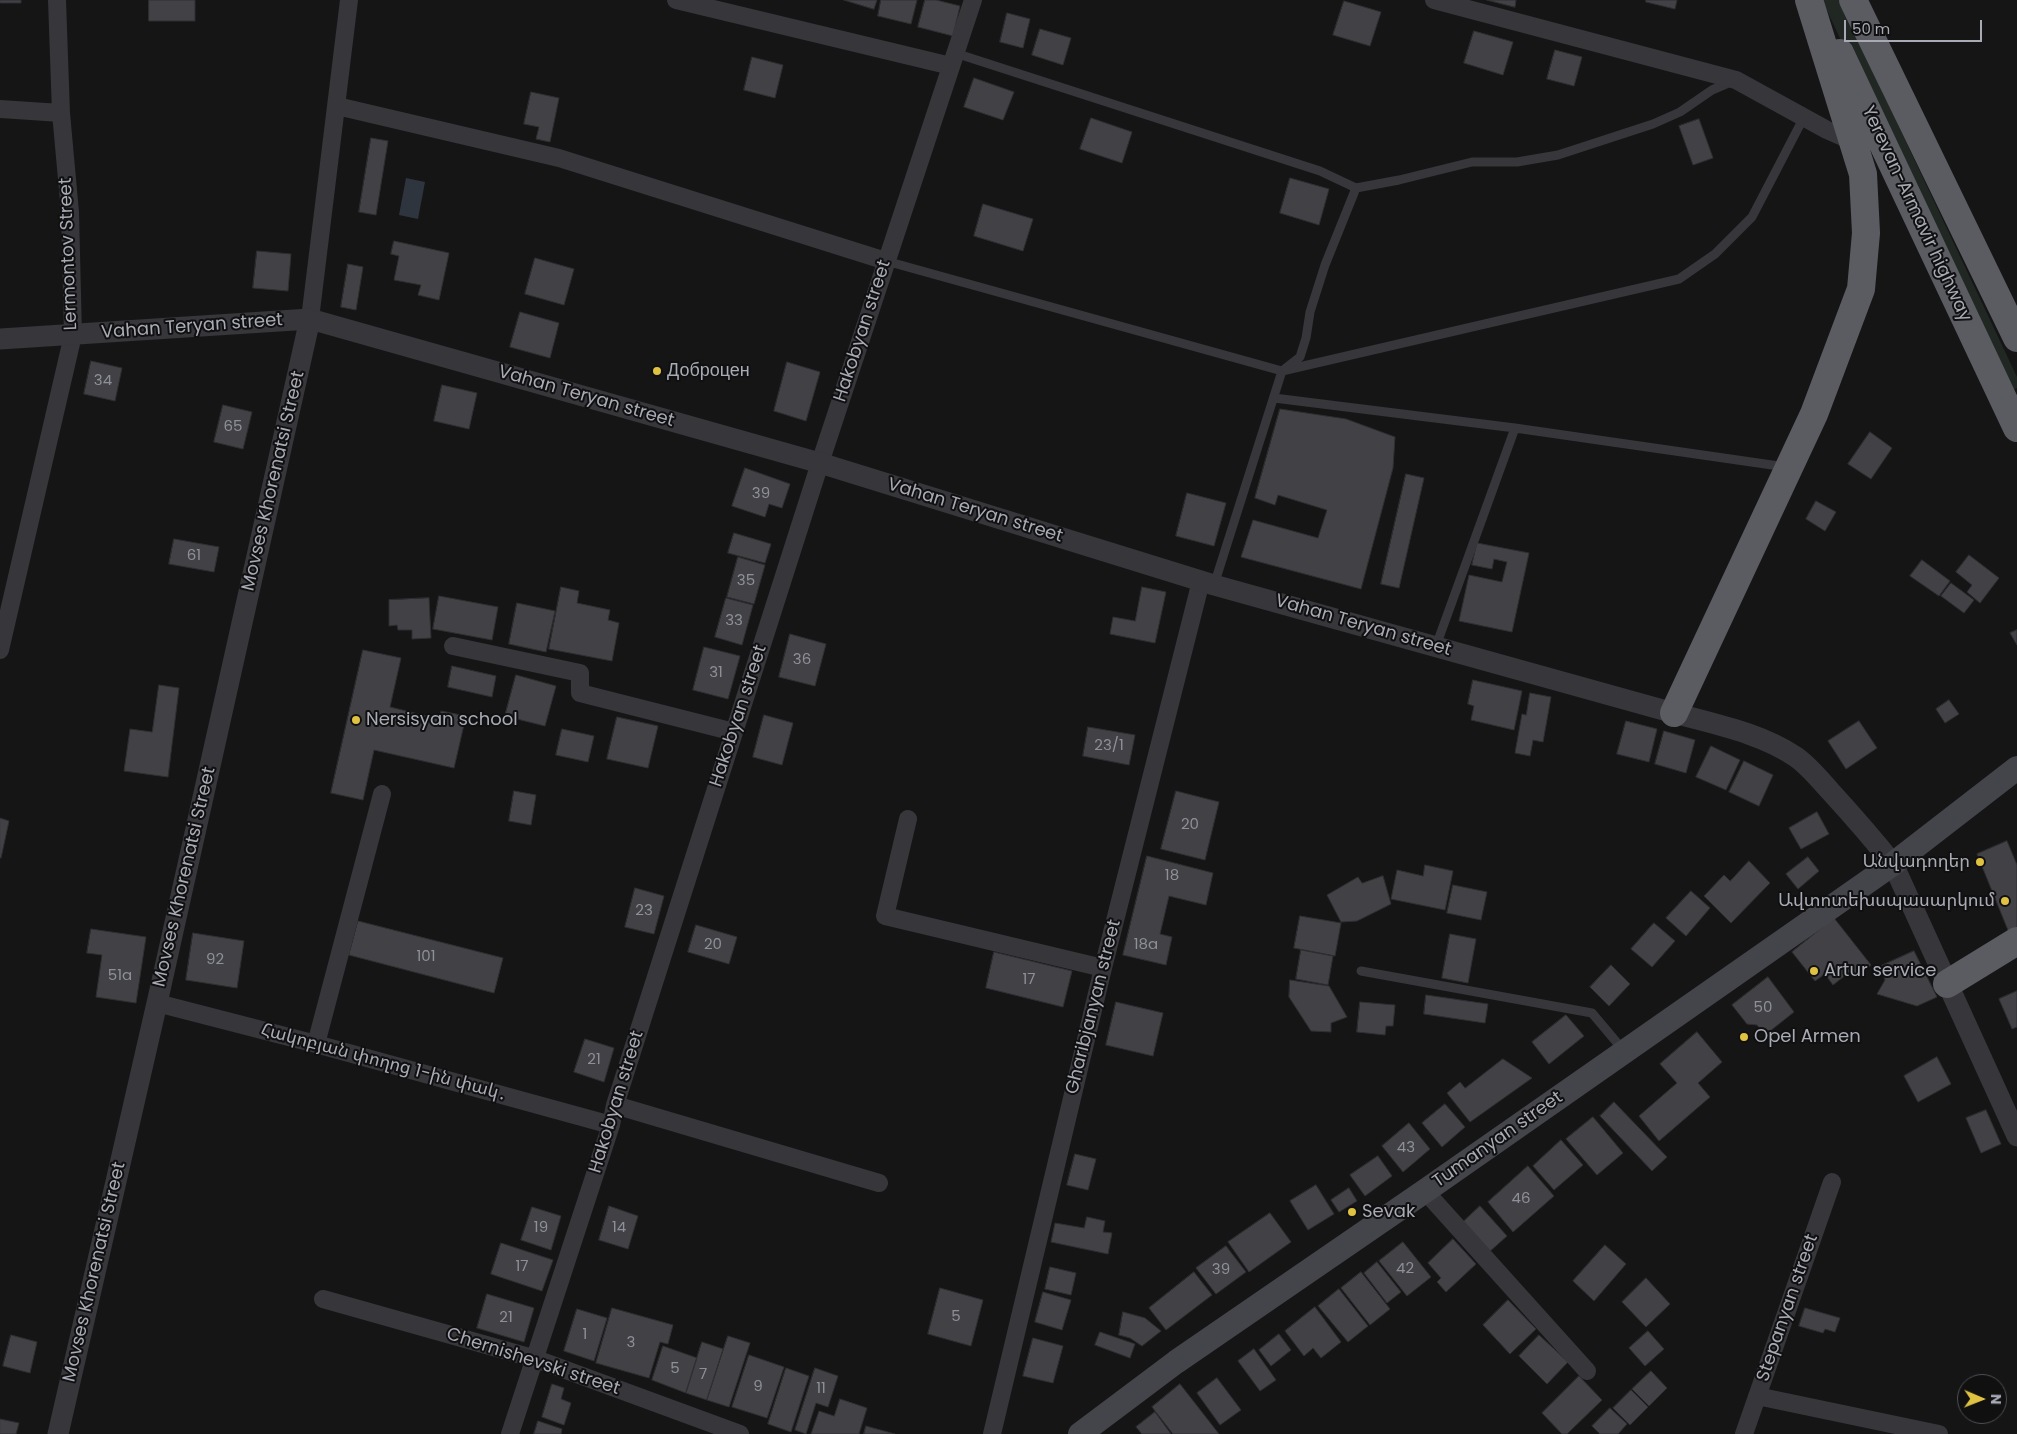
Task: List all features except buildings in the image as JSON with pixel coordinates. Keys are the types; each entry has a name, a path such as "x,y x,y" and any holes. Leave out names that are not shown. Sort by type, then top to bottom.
{"highway":[{"path":"1674,713 1814,414 1861,289 1866,223 1863,174 1809,0"},
{"name":"Yerevan-Armavir highway","path":"1815,0 2015,414"},
{"name":"Yerevan-Armavir highway","path":"1853,0 2017,338"},
{"path":"1947,984 2017,941"}],"main road":[{"name":"Tumanyan street","path":"1080,1434 1176,1362 1425,1191 1892,864 2017,768"}],"street":[{"name":"Lermontov Street","path":"0,650 73,336 70,212 61,113 57,0"},
{"path":"310,319 349,0"},
{"path":"676,0 953,60"},
{"name":"Hakobyan street","path":"510,1434 611,1125 615,1105 820,463 973,0"},
{"path":"1434,0 1736,80 1852,141"},
{"path":"336,106 559,158 886,261"},
{"path":"0,109 61,113"},
{"name":"Vahan Teryan street","path":"0,339 73,336 310,319 820,463 1208,583 1738,731 1772,744 1796,757 1813,773 1866,830 1892,864 2016,1130"},
{"name":"Movses Khorenatsi Street","path":"58,1434 157,1003 310,319"},
{"name":"Gharibjanyan street","path":"992,1434 1104,968 1208,583"},
{"path":"453,646 580,673 580,693 734,732"},
{"path":"316,1044 382,794"},
{"path":"908,819 885,916 1104,968"},
{"name":"Հակոբյան փողոց 1-ին փակ․","path":"157,1003 316,1044 611,1125"},
{"path":"615,1105 879,1183"},
{"name":"Stepanyan street","path":"1744,1434 1832,1182"},
{"path":"1425,1191 1586,1371"},
{"name":"Chernishevski street","path":"323,1299 536,1359 740,1434"},
{"path":"1757,1396 1939,1434"}],"lane":[{"path":"953,60 1320,171 1356,188 1399,180 1472,162 1517,162 1558,155 1653,124 1680,112 1712,90 1736,80"},
{"path":"886,261 1282,371 1678,279 1715,254 1752,216 1804,117"},
{"path":"1208,583 1282,371 1300,357 1306,338 1310,312 1325,265 1356,188"},
{"path":"1274,398 1515,428 1790,468"},
{"path":"1436,646 1515,428"},
{"path":"1361,971 1592,1013 1624,1052"}],"shaded area":[{"path":"1822,0 1839,0 2017,377 2017,388 2007,393"},
{"path":"406,178 425,182 418,219 399,215"}],"place":[{"name":"Доброцен","path":"657,371"},
{"name":"Nersisyan school","path":"356,720"},
{"name":"Անվադողեր","path":"1980,862"},
{"name":"Ավտոտեխսպասարկում","path":"2005,901"},
{"name":"Artur service","path":"1814,971"},
{"name":"Opel Armen","path":"1744,1037"},
{"name":"Sevak","path":"1352,1212"}]}
